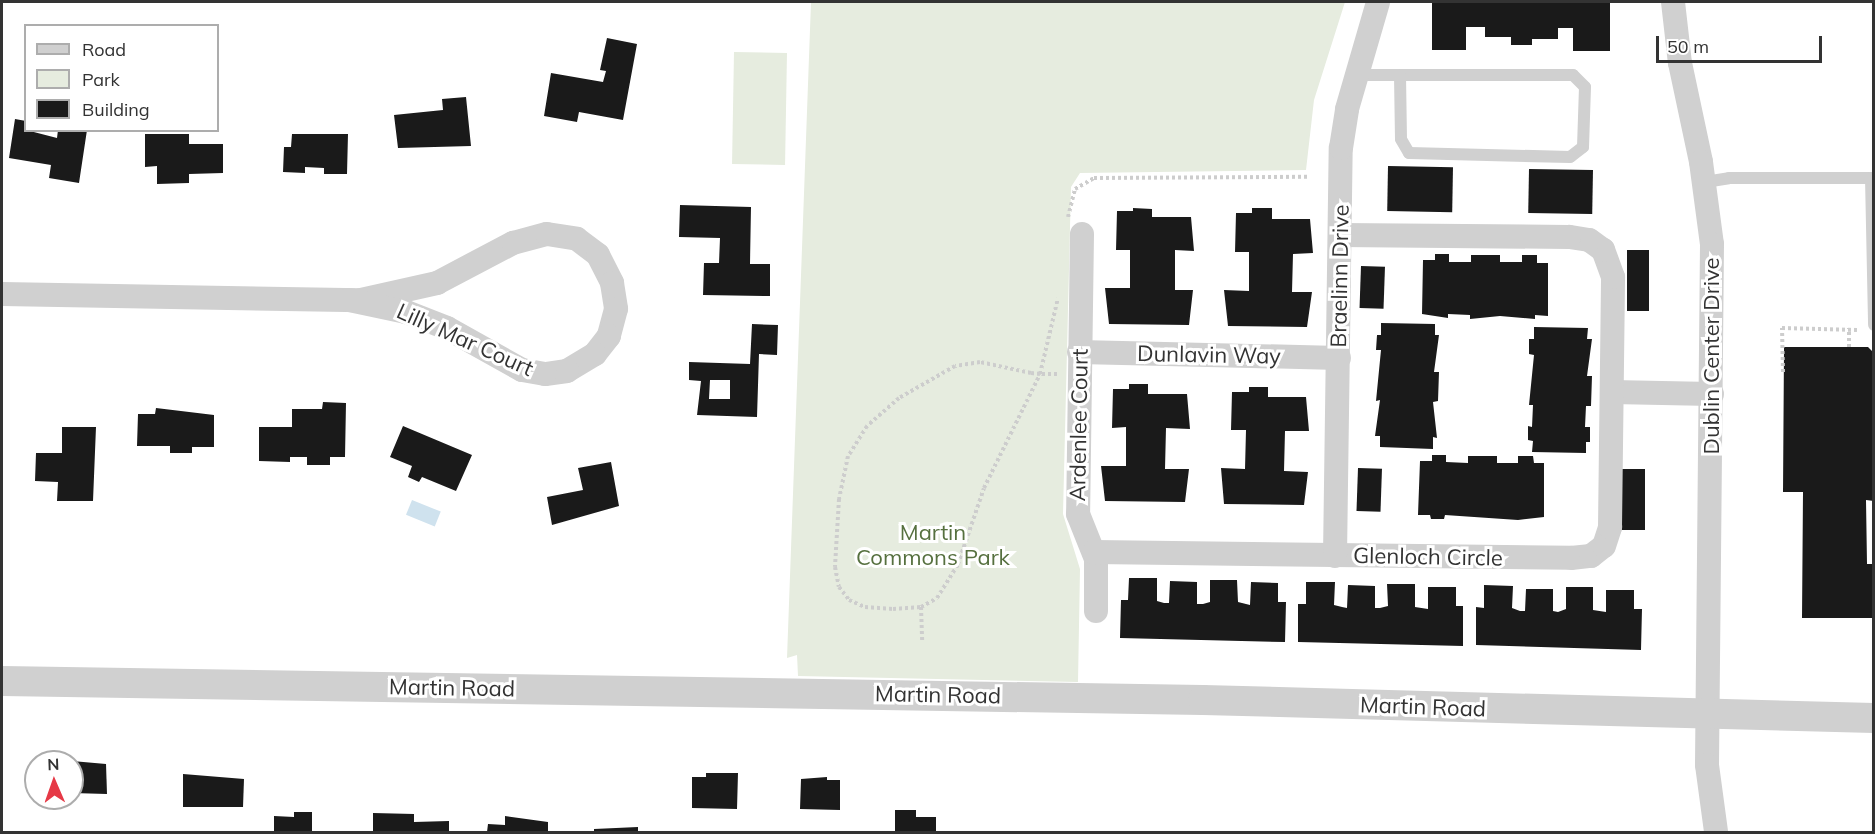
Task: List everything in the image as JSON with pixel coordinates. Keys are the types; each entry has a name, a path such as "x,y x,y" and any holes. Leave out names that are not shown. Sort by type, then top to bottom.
{"street":[{"name":"Braelinn Drive","path":"1335,556 1343,126 1378,2"},
{"name":"Dublin Center Drive","path":"1673,2 1680,63 1705,182 1713,264 1707,778 1716,832"},
{"name":"Ardenlee Court","path":"1074,231 1079,352 1078,514 1094,552 1096,612"},
{"name":"Lilly Mar Court","path":"2,294 349,300 406,312 534,373 567,371 587,360 603,345 616,319 612,283 604,263 585,244 559,235 526,238 428,285 349,300"},
{"name":"Glenloch Circle","path":"1094,552 1571,558 1599,552 1608,539 1610,527 1612,277 1609,257 1597,244 1569,237 1340,235"},
{"name":"Dunlavin Way","path":"1079,352 1339,358"},
{"path":"1612,392 1712,394"},
{"name":"Martin Road","path":"2,681 1191,700 1874,718"}],"lane":[{"path":"1357,75 1400,75 1577,77 1585,89 1582,149 1570,157 1409,153 1401,139 1400,75"},
{"path":"1705,182 1730,178 1871,178 1874,325"}],"path":[{"path":"1074,231 1072,194 1082,181 1094,178 1309,177"},
{"path":"1040,374 980,362 946,369 878,415 848,456 834,552 839,587 859,606 893,609 921,607 937,598 958,564 984,489 1040,374 1053,309 1060,292"},
{"path":"1783,372 1782,328 1849,328 1862,334"},
{"path":"1849,328 1849,347"},
{"path":"921,607 922,640"}],"green space":[{"name":"Martin Commons Park","path":"811,2 1345,2 1314,100 1306,170 1080,173 1071,187 1063,514 1080,569 1078,682 798,676 797,655 787,658"},
{"path":"734,52 787,53 785,165 732,164"}],"water":[{"path":"412,500 441,512 435,526 406,515"}],"building":[{"path":"1432,2 1610,2 1610,51 1573,51 1573,28 1558,28 1558,39 1532,39 1532,45 1511,45 1511,37 1485,37 1485,27 1466,27 1466,50 1432,50"},
{"path":"607,38 637,44 623,120 579,112 577,122 544,116 551,73 603,82 606,71 600,70"},
{"path":"466,97 471,146 398,148 394,115 443,110 442,99"},
{"path":"15,119 24,121 24,132 57,138 58,132 87,132 79,183 49,178 51,165 9,158"},
{"path":"145,134 189,134 189,144 223,144 223,173 189,174 189,183 157,184 157,166 145,167"},
{"path":"292,134 348,134 347,174 324,174 324,168 305,167 305,173 283,172 284,147 291,147"},
{"path":"1388,166 1453,167 1452,212 1387,211"},
{"path":"1529,169 1593,170 1592,214 1528,213"},
{"path":"680,205 751,207 750,264 770,264 770,296 703,295 704,263 719,263 720,238 679,237"},
{"path":"1133,208 1152,209 1152,217 1191,217 1194,251 1175,250 1175,290 1193,290 1189,325 1109,324 1105,288 1130,288 1130,250 1116,250 1117,211 1133,211"},
{"path":"1252,208 1272,208 1272,219 1310,219 1313,253 1293,254 1292,292 1312,292 1307,327 1228,326 1224,290 1249,291 1249,252 1235,252 1236,213 1252,213"},
{"path":"1627,250 1649,250 1649,311 1627,311"},
{"path":"1435,254 1449,254 1449,262 1471,262 1471,255 1500,255 1500,262 1522,262 1522,255 1537,255 1537,263 1548,263 1548,316 1535,315 1535,319 1500,316 1470,319 1470,315 1448,314 1448,318 1422,314 1423,260 1435,260"},
{"path":"1361,266 1385,267 1384,309 1360,308"},
{"path":"1381,323 1435,324 1435,335 1439,335 1434,372 1439,372 1438,401 1433,402 1437,438 1433,437 1433,449 1380,447 1380,436 1375,436 1380,400 1376,401 1381,350 1376,350 1377,335 1381,335"},
{"path":"752,324 778,325 777,355 759,354 757,417 697,415 701,381 689,380 689,362 750,364","holes":["710,380 730,380 730,399 709,399"]},
{"path":"1534,327 1588,328 1587,339 1592,339 1587,376 1592,376 1591,406 1586,406 1585,427 1590,427 1590,442 1586,442 1586,453 1532,452 1533,441 1528,440 1528,426 1532,427 1533,405 1529,405 1534,355 1529,354 1529,339 1534,339"},
{"path":"1784,347 1868,347 1874,353 1874,501 1866,500 1867,564 1874,564 1874,618 1802,618 1803,492 1783,492"},
{"path":"1129,384 1148,384 1148,394 1187,394 1190,429 1166,428 1165,469 1189,469 1185,502 1105,501 1101,466 1126,466 1126,427 1112,428 1113,389 1129,389"},
{"path":"1249,387 1268,387 1268,397 1306,397 1309,431 1285,431 1284,471 1308,472 1304,505 1224,504 1221,468 1245,469 1246,430 1231,430 1232,392 1249,392"},
{"path":"323,402 346,403 345,457 330,457 330,465 307,465 307,457 290,457 290,462 259,461 259,427 292,427 292,409 322,409"},
{"path":"156,408 214,415 214,447 192,447 192,453 170,453 170,446 137,446 138,414 155,414"},
{"path":"403,426 472,455 456,491 422,477 419,482 408,477 412,466 390,457"},
{"path":"62,427 96,427 93,501 57,501 58,482 35,481 36,453 62,453"},
{"path":"1432,455 1446,455 1446,462 1468,463 1468,456 1497,456 1497,463 1518,463 1518,456 1533,456 1534,463 1544,463 1544,517 1518,520 1445,515 1444,519 1431,519 1430,515 1418,515 1420,461 1432,461"},
{"path":"611,462 619,506 552,525 547,497 583,490 578,468"},
{"path":"1358,468 1382,469 1380,512 1356,511"},
{"path":"1621,469 1645,469 1645,530 1621,530"},
{"path":"1129,578 1157,578 1157,601 1164,603 1169,603 1170,581 1197,582 1197,604 1203,604 1210,602 1210,580 1237,580 1238,602 1250,605 1251,582 1278,583 1278,602 1286,602 1285,642 1120,638 1121,600 1128,600"},
{"path":"1306,582 1335,582 1334,605 1347,608 1348,585 1375,586 1375,608 1380,608 1388,606 1387,584 1415,584 1415,607 1428,609 1428,587 1456,587 1456,606 1463,606 1463,646 1298,642 1298,604 1306,604"},
{"path":"1484,585 1513,586 1512,608 1520,611 1525,611 1526,589 1553,589 1553,611 1558,612 1566,609 1566,587 1593,587 1593,610 1606,612 1606,590 1634,590 1634,609 1642,609 1641,650 1476,645 1476,607 1484,608"},
{"path":"84,762 106,764 107,794 84,793"},
{"path":"706,773 738,773 737,809 692,808 692,777 706,777"},
{"path":"183,774 244,779 243,807 183,807"},
{"path":"827,777 827,780 840,780 840,810 800,809 801,779"},
{"path":"895,810 916,810 916,817 936,817 936,832 895,832"},
{"path":"294,812 312,812 312,832 274,832 274,816 294,817"},
{"path":"373,813 414,814 414,822 449,821 449,832 373,832"},
{"path":"505,816 548,822 548,832 487,832 488,824 505,825"},
{"path":"638,827 638,832 594,832 594,829"}]}
